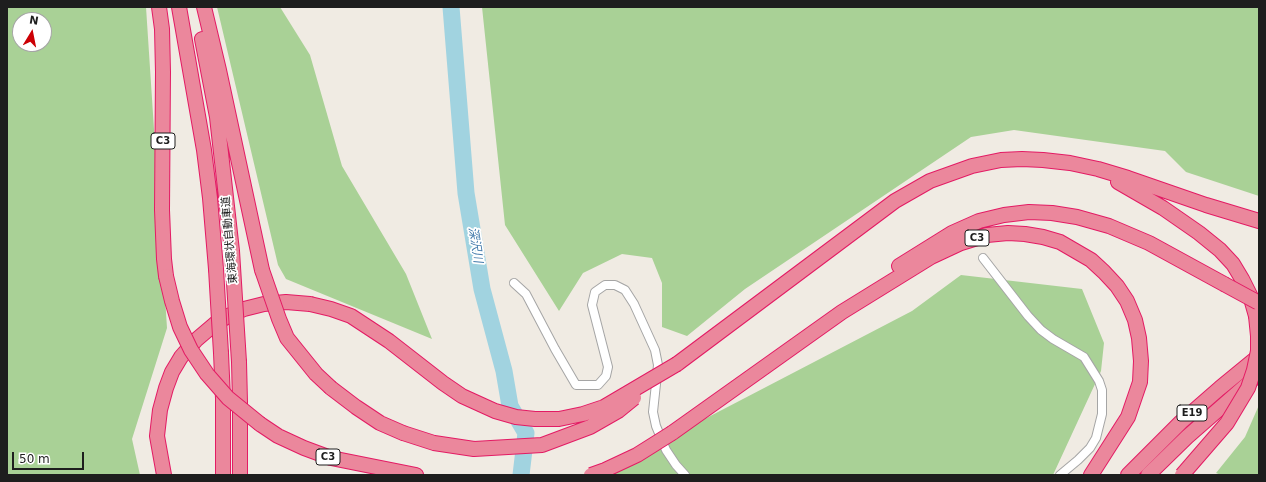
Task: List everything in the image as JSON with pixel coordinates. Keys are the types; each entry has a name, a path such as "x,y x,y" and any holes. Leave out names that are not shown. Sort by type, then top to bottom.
{"highway":[{"name":"C3","path":"159,7 162,28 163,65 162,210 164,259 166,276 172,301 180,327 191,350 207,374 228,398 260,424 278,436 331,458 416,475"},
{"name":"東海環状自動車道","path":"179,7 204,150 210,198 221,353 223,399 223,475"},
{"name":"東海環状自動車道","path":"196,7 216,116 232,251 239,362 240,475"},
{"path":"204,7 262,270 287,338 316,374 331,388 356,407 380,423 403,433 434,443 474,449 542,445 590,427 618,411 677,364 895,201 930,181 972,166 1001,160 1044,160 1070,163 1098,169 1128,178 1214,208 1259,221"},
{"path":"1044,160 1084,169 1118,182 1163,208 1199,233 1220,250 1233,264 1257,309 1258,351 1248,388 1227,423 1182,475"},
{"name":"C3","path":"763,367 882,277 952,232 979,221 1004,215 1029,212 1052,213 1077,217 1109,226 1149,243 1224,284 1257,309"},
{"name":"C3","path":"591,475 637,455 672,433 763,367 842,312 886,284 931,258 961,243 987,235 1008,233 1031,235 1054,240 1076,250 1091,260 1117,286 1127,301 1135,320 1139,338 1141,361 1140,382 1128,418 1091,475"},
{"path":"164,475 157,436 160,410 172,372 181,357 196,340 222,319 244,309 264,304 286,302 310,304 351,316 383,337 462,396 494,411 535,420 559,419 583,414 604,407 677,364"},
{"name":"E19","path":"1128,475 1181,422 1259,356"},
{"name":"E19","path":"1148,475 1187,436 1259,375"}],"street":[{"path":"983,258 1028,316 1041,330 1053,339 1084,357 1099,381 1102,390 1102,414 1096,438 1078,460 1060,475"},
{"path":"514,283 526,294 576,385 598,385 606,376 608,368 592,305 595,292 605,285 616,285 625,290 634,304 655,350 658,365 653,412 656,426 666,450 676,466 685,475"}],"green space":[{"path":"7,7 146,7 167,328 132,439 140,475 7,475"},
{"path":"217,7 280,7 310,55 342,166 406,274 432,339 286,279 278,265"},
{"path":"482,7 1259,7 1259,196 1186,172 1165,151 1014,130 971,137 745,289 687,336 662,327 662,283 652,258 622,254 583,273 559,311 505,225"},
{"path":"961,275 1082,289 1104,343 1101,371 1053,475 597,475 912,311"},
{"path":"1259,405 1259,475 1221,475 1216,473 1245,437"}],"waterway":[{"name":"深沢川","path":"451,7 466,193 482,289 504,371 510,406 526,433 521,475"}]}
